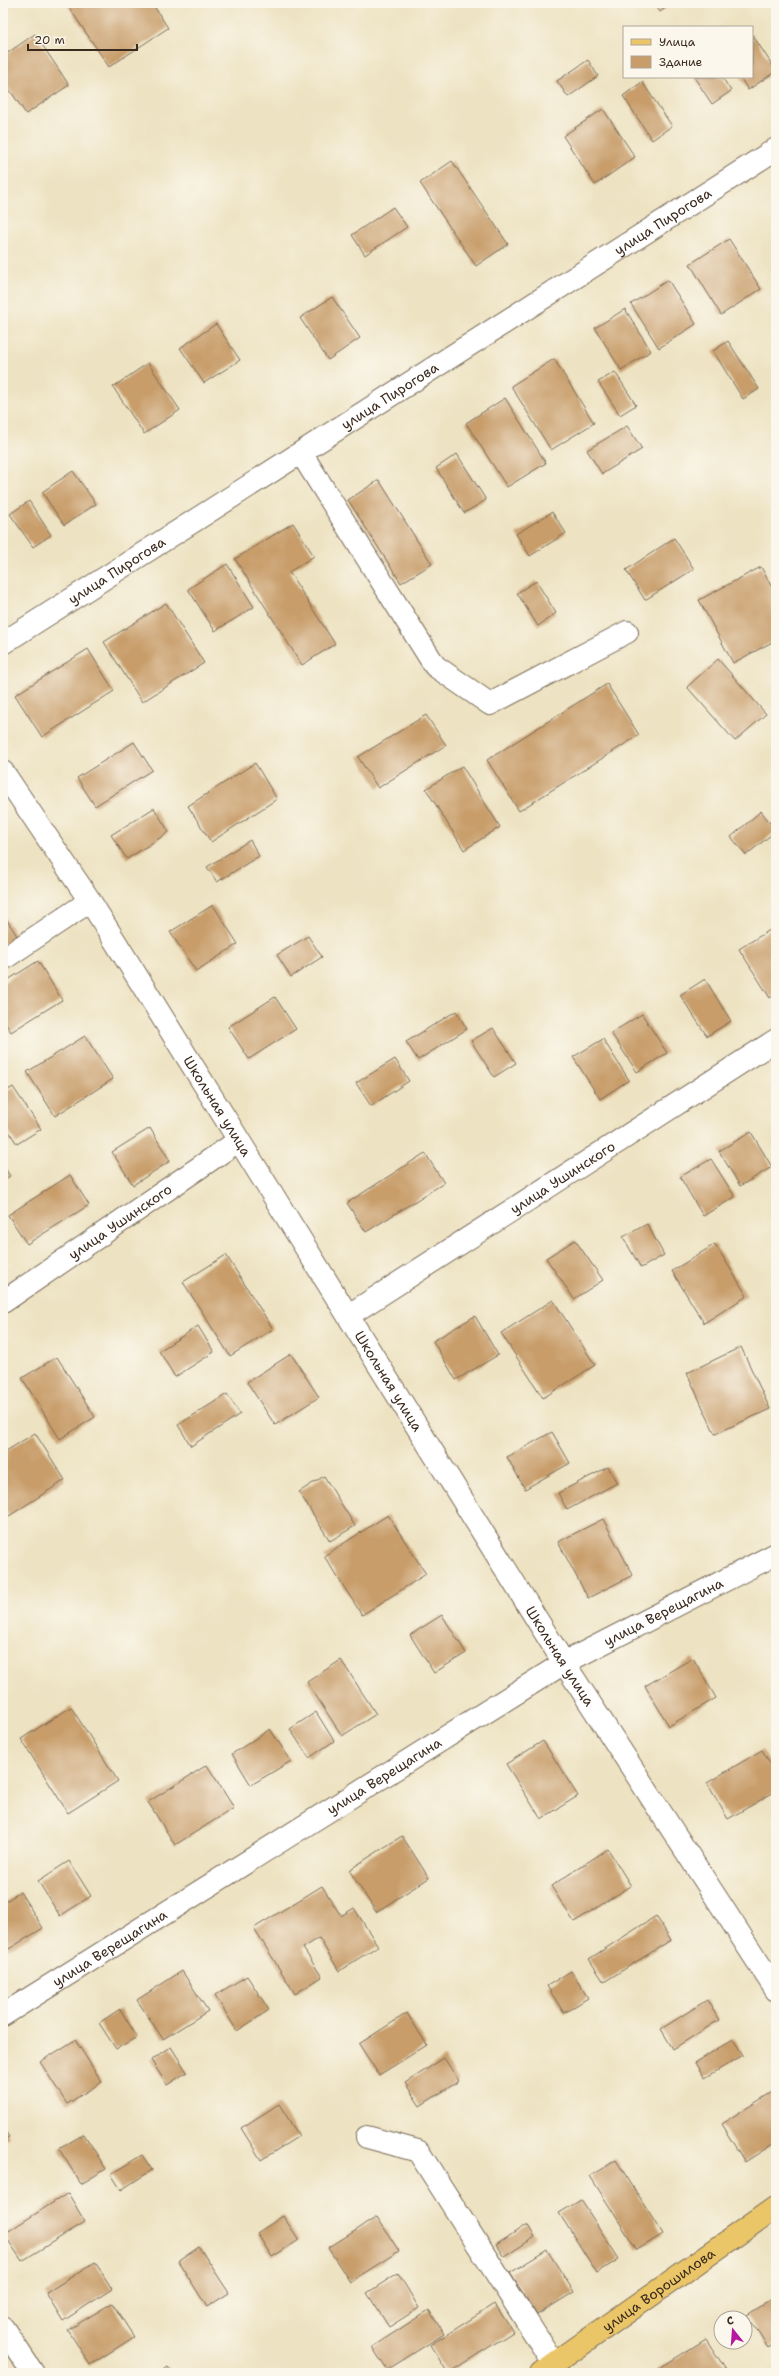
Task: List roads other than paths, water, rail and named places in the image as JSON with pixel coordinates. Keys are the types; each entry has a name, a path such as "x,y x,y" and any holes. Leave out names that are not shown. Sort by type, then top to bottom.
{"main road":[{"name":"улица Ворошилова","path":"548,2369 776,2207"}],"street":[{"name":"улица Пирогова","path":"3,643 776,149"},
{"path":"301,452 435,666 490,704 627,632"},
{"name":"Школьная улица","path":"3,772 90,901 238,1141 349,1315 564,1663 776,1990"},
{"path":"3,958 90,901"},
{"name":"улица Ушинского","path":"349,1315 776,1040"},
{"name":"улица Ушинского","path":"3,1302 238,1141"},
{"name":"улица Верещагина","path":"3,2015 564,1663 776,1554"},
{"path":"367,2137 418,2151 548,2369"},
{"path":"3,2328 33,2373"}]}
